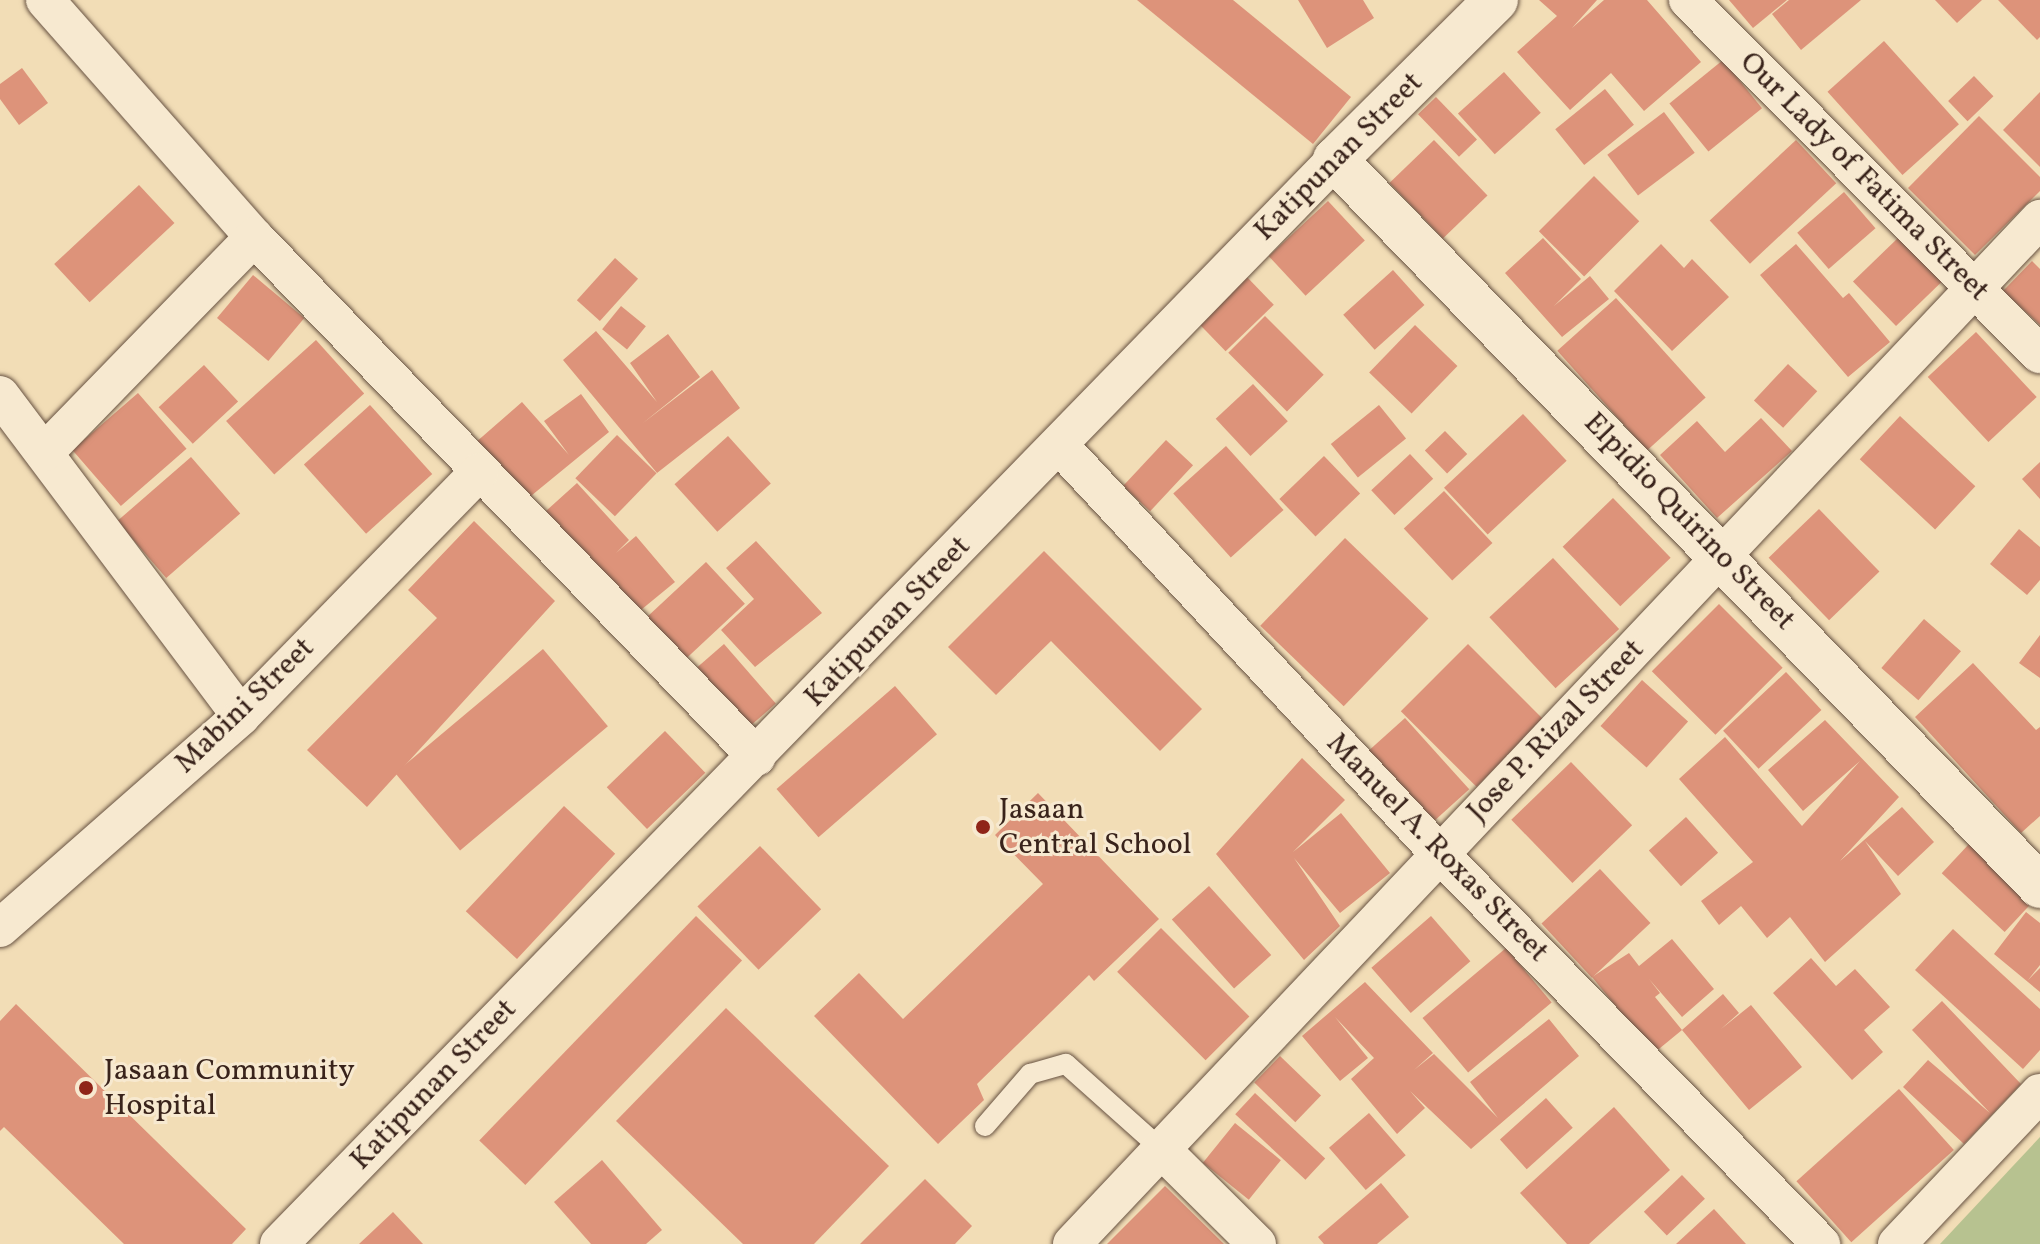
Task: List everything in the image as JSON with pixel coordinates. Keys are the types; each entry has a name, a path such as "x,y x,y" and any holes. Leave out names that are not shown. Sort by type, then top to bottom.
{"street":[{"path":"45,0 254,237 757,757"},
{"name":"Katipunan Street","path":"279,1244 757,757 1335,160 1496,0"},
{"name":"Our Lady of Fatima Street","path":"1688,0 2040,354"},
{"name":"Elpidio Quirino Street","path":"1335,160 1725,557 2040,886"},
{"name":"Jose P. Rizal Street","path":"1072,1244 1439,853 1725,557 2040,219"},
{"path":"45,452 254,237"},
{"path":"0,395 241,716"},
{"name":"Manuel A. Roxas Street","path":"1059,445 1439,853 1821,1244"},
{"name":"Mabini Street","path":"0,928 241,716 479,472"},
{"path":"1897,1244 2040,1093"},
{"path":"1161,1149 1257,1244"}],"lane":[{"path":"985,1126 1030,1074 1066,1064 1161,1149"}],"green space":[{"path":"2040,1137 2040,1244 1940,1244"}],"building":[{"path":"1137,0 1233,0 1351,97 1313,144"},
{"path":"1298,0 1363,0 1374,18 1327,48"},
{"path":"1539,0 1597,0 1572,28 1604,0 1647,0 1701,62 1644,111 1611,73 1570,110 1517,52 1557,16"},
{"path":"1729,0 1787,0 1753,28"},
{"path":"1789,0 1861,0 1801,50 1772,14"},
{"path":"1935,0 1982,0 1957,23"},
{"path":"1998,0 2040,0 2040,37 2037,40"},
{"path":"1884,41 1959,124 1902,175 1828,92"},
{"path":"1723,60 1762,108 1708,152 1669,103"},
{"path":"22,68 48,103 19,125 0,99 0,84"},
{"path":"1504,72 1541,113 1495,154 1458,113"},
{"path":"1974,76 1993,96 1968,121 1948,101"},
{"path":"1605,89 1634,125 1584,165 1555,129"},
{"path":"2040,92 2040,167 2003,130"},
{"path":"1436,97 1477,139 1459,157 1418,114"},
{"path":"1664,112 1695,153 1638,195 1607,155"},
{"path":"1979,116 2040,177 2040,191 1975,255 1908,188"},
{"path":"1434,140 1487,195 1443,238 1389,183"},
{"path":"1796,140 1836,183 1750,264 1710,220"},
{"path":"1594,176 1639,221 1584,276 1539,231"},
{"path":"139,185 174,223 90,302 54,264"},
{"path":"1844,192 1875,228 1829,269 1797,233"},
{"path":"1328,201 1365,240 1306,296 1269,256"},
{"path":"1899,237 1942,282 1896,326 1853,281"},
{"path":"1543,238 1581,279 1554,306 1590,276 1609,299 1562,337 1505,273"},
{"path":"1661,244 1684,268 1692,259 1729,297 1672,351 1614,291"},
{"path":"1796,244 1843,298 1849,293 1890,342 1848,377 1760,275"},
{"path":"615,258 638,279 600,321 577,300"},
{"path":"2032,261 2040,269 2040,325 2003,291"},
{"path":"1393,270 1424,305 1375,350 1343,315"},
{"path":"253,275 304,318 268,361 217,318"},
{"path":"1246,276 1274,305 1226,351 1198,323"},
{"path":"1616,298 1706,398 1647,450 1557,351"},
{"path":"621,306 646,326 627,349 602,329"},
{"path":"1265,316 1324,375 1287,411 1228,353"},
{"path":"1415,325 1457,366 1412,413 1369,372"},
{"path":"596,331 657,402 630,363 668,334 700,377 643,423 712,370 740,408 657,473 563,360"},
{"path":"1976,332 2037,397 1988,442 1928,377"},
{"path":"316,340 364,394 274,474 226,421"},
{"path":"1788,364 1817,391 1783,428 1754,401"},
{"path":"204,365 238,402 193,444 159,407"},
{"path":"1253,384 1288,421 1250,456 1216,419"},
{"path":"138,393 187,449 121,506 72,450"},
{"path":"581,394 609,432 526,500 475,443 522,402 569,455 544,421"},
{"path":"370,405 432,474 366,534 304,465"},
{"path":"1379,405 1406,438 1358,477 1331,444"},
{"path":"1523,414 1567,461 1488,534 1444,488"},
{"path":"1900,416 1975,486 1935,529 1860,459"},
{"path":"1761,418 1792,451 1717,518 1660,455 1697,421 1725,452"},
{"path":"1445,431 1467,454 1447,473 1425,450"},
{"path":"617,435 657,473 615,516 575,478"},
{"path":"728,436 771,484 717,532 674,484"},
{"path":"1166,440 1193,465 1150,511 1123,486"},
{"path":"1226,446 1284,510 1231,557 1173,494"},
{"path":"1410,454 1433,479 1394,515 1371,490"},
{"path":"1324,456 1360,493 1316,536 1279,499"},
{"path":"191,457 240,514 166,578 117,521"},
{"path":"2040,462 2040,499 2022,479"},
{"path":"577,483 629,540 616,553 636,536 675,582 636,614 546,511"},
{"path":"1444,491 1492,543 1452,580 1404,529"},
{"path":"1613,498 1671,558 1620,606 1563,547"},
{"path":"1819,509 1879,572 1829,620 1769,558"},
{"path":"474,521 555,601 367,807 307,750 437,618 408,590"},
{"path":"2019,529 2040,547 2040,580 2027,595 1990,564"},
{"path":"1345,538 1428,619 1344,706 1260,626"},
{"path":"756,541 822,613 755,667 721,630 754,599 726,568"},
{"path":"1044,551 1202,709 1160,751 1051,641 996,695 948,647"},
{"path":"1553,558 1619,629 1556,688 1489,617"},
{"path":"706,562 745,604 686,659 647,617"},
{"path":"1719,604 1783,668 1715,735 1652,671"},
{"path":"1924,619 1961,651 1918,700 1881,668"},
{"path":"2040,635 2040,678 2019,663"},
{"path":"724,644 776,704 749,727 698,667"},
{"path":"1468,644 1544,720 1476,787 1401,711"},
{"path":"543,649 608,726 460,850 395,773"},
{"path":"1973,663 2036,730 2040,727 2040,816 2021,833 1915,717"},
{"path":"1786,672 1821,710 1759,769 1723,731"},
{"path":"1642,680 1688,721 1647,768 1601,726"},
{"path":"895,686 937,734 818,837 777,789"},
{"path":"1405,718 1469,789 1431,824 1366,753"},
{"path":"1825,720 1899,797 1840,861 1902,807 1934,842 1898,876 1865,841 1901,894 1825,962 1790,917 1767,938 1741,906 1719,925 1701,901 1753,862 1679,779 1725,737 1802,826 1860,761 1803,811 1768,770"},
{"path":"665,731 705,773 647,829 607,787"},
{"path":"1302,758 1345,800 1293,852 1341,813 1390,873 1340,913 1294,858 1340,926 1304,960 1216,854"},
{"path":"1571,762 1632,825 1572,883 1511,820"},
{"path":"1038,793 1159,919 1094,981 1089,975 977,1084 984,1100 938,1144 814,1016 859,973 903,1019 1043,884 995,835"},
{"path":"564,806 615,854 517,959 466,911"},
{"path":"1686,817 1718,853 1681,886 1649,850"},
{"path":"1969,844 2032,903 2005,932 1942,873"},
{"path":"760,846 821,909 759,970 697,906"},
{"path":"1600,869 1650,923 1592,978 1541,924"},
{"path":"1209,886 1271,955 1234,989 1172,919"},
{"path":"2026,912 2040,923 2040,965 2028,980 2040,968 2040,992 1994,954"},
{"path":"696,916 742,960 525,1185 479,1140"},
{"path":"1431,916 1470,961 1411,1013 1371,968"},
{"path":"1161,928 1249,1016 1206,1060 1117,972"},
{"path":"1953,929 2040,1009 2040,1050 2023,1069 1915,970"},
{"path":"1672,939 1714,989 1682,1017 1649,979 1660,993 1655,997 1682,1030 1654,1053 1592,977 1629,953 1639,966"},
{"path":"1506,948 1552,1002 1468,1072 1423,1018"},
{"path":"1811,958 1836,986 1855,969 1890,1007 1864,1030 1883,1052 1852,1080 1773,993"},
{"path":"1365,982 1433,1053 1414,1070 1434,1054 1498,1118 1470,1082 1549,1019 1579,1056 1471,1149 1410,1091 1425,1108 1397,1134 1351,1079 1374,1058 1335,1017 1368,1058 1340,1081 1302,1036"},
{"path":"1723,994 1739,1013 1721,1029 1751,1005 1802,1067 1749,1110 1682,1030"},
{"path":"1942,1001 2021,1084 1964,1144 1903,1087 1928,1060 1990,1113 1912,1030"},
{"path":"16,1004 246,1229 232,1244 124,1244 4,1127 0,1131 0,1021"},
{"path":"726,1008 889,1166 814,1244 743,1244 616,1121"},
{"path":"1280,1056 1321,1096 1295,1122 1254,1083"},
{"path":"1899,1089 1954,1150 1851,1242 1796,1181"},
{"path":"1255,1093 1325,1158 1305,1180 1235,1114"},
{"path":"1546,1098 1573,1128 1527,1169 1500,1139"},
{"path":"1614,1107 1670,1170 1589,1244 1567,1244 1520,1193"},
{"path":"1369,1113 1406,1155 1366,1190 1329,1148"},
{"path":"1235,1123 1281,1160 1249,1200 1203,1163"},
{"path":"602,1160 662,1230 646,1244 591,1244 554,1202"},
{"path":"1682,1175 1705,1199 1667,1236 1644,1212"},
{"path":"925,1179 972,1226 955,1244 860,1244"},
{"path":"1381,1183 1409,1217 1377,1244 1324,1244 1318,1237"},
{"path":"1165,1186 1224,1244 1107,1244"},
{"path":"1714,1209 1746,1244 1676,1244"},
{"path":"393,1212 423,1244 359,1244"}],"place":[{"name":"Jasaan Central School","path":"983,827"},
{"name":"Jasaan Community Hospital","path":"86,1088"}]}
